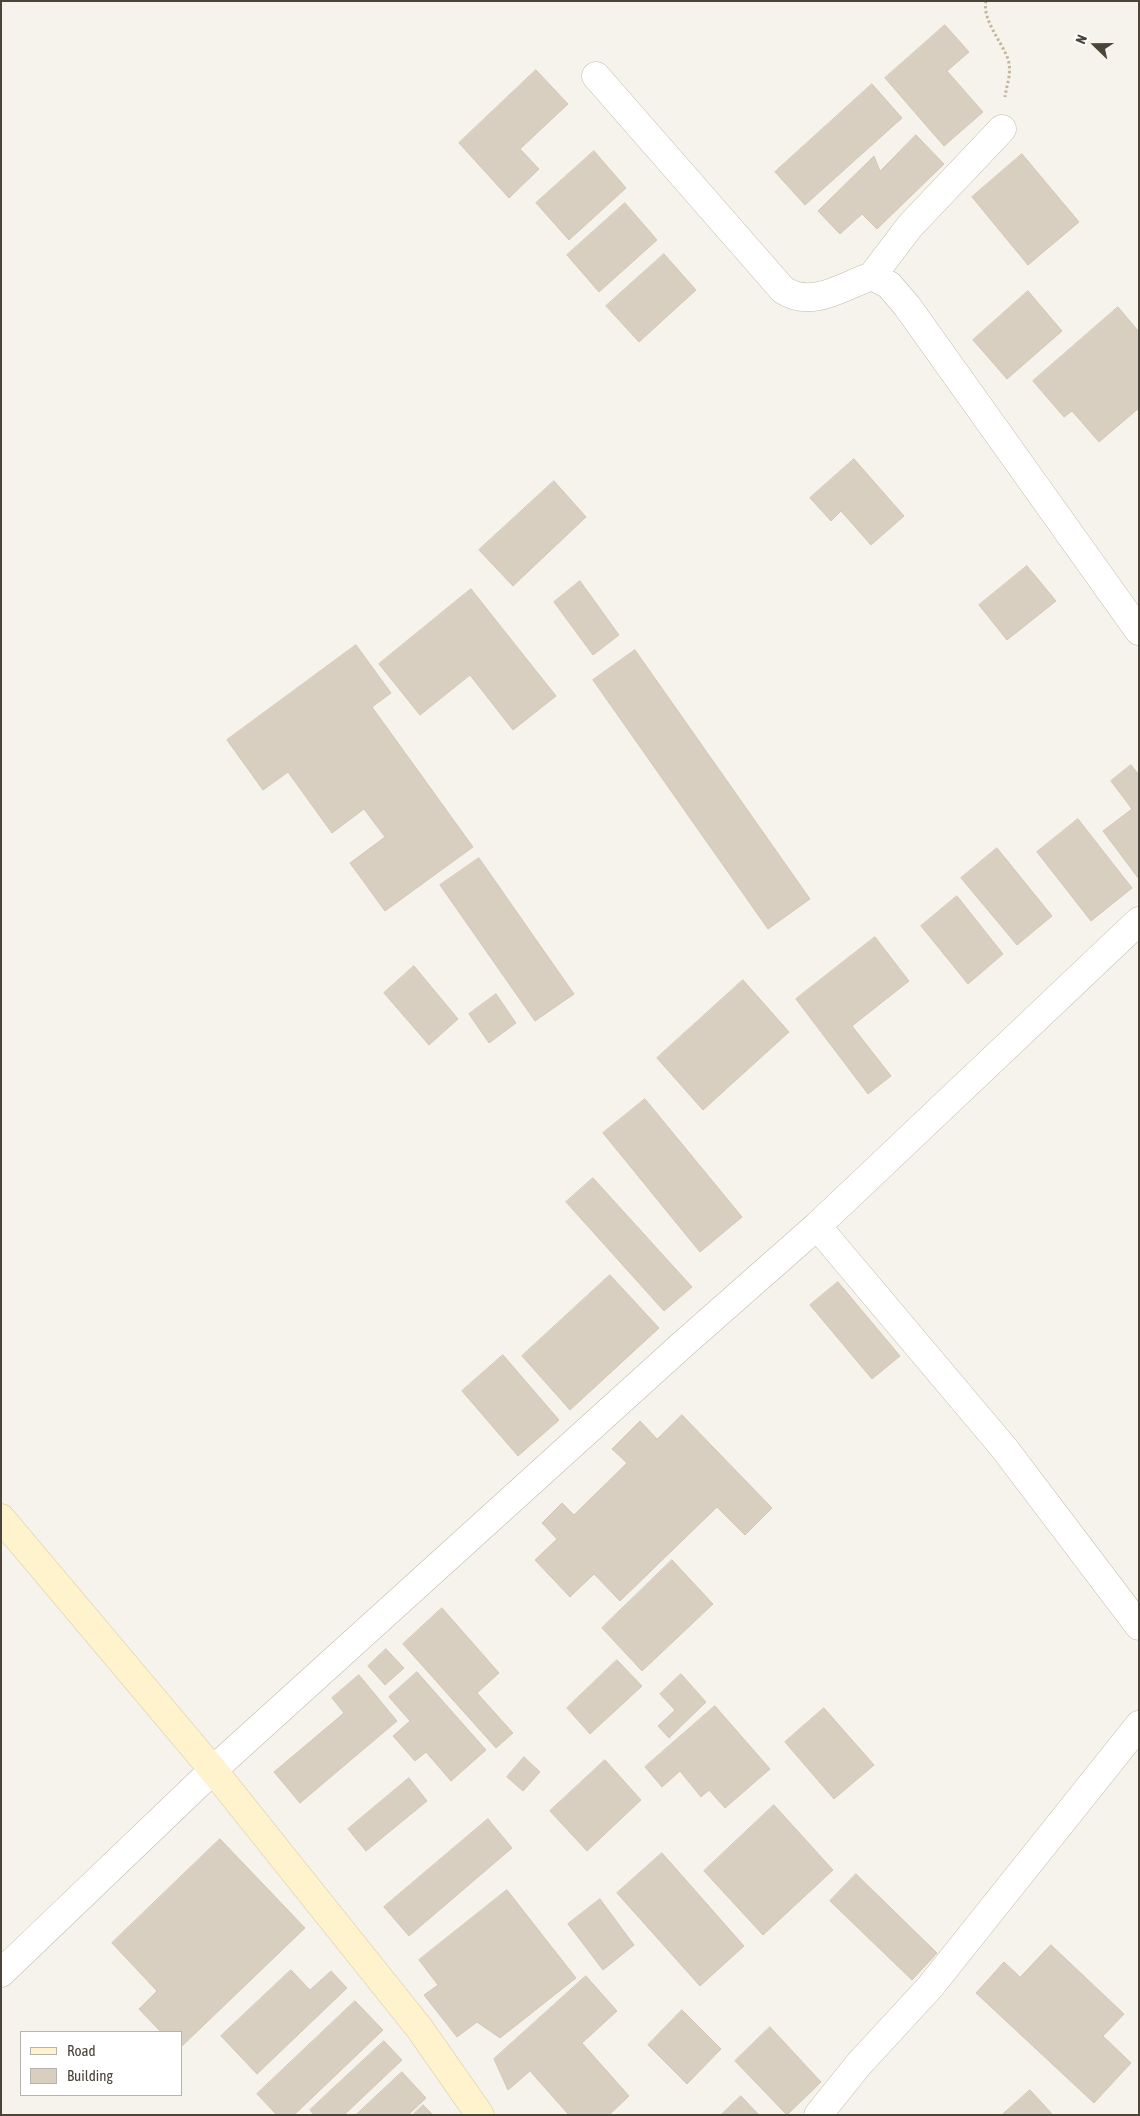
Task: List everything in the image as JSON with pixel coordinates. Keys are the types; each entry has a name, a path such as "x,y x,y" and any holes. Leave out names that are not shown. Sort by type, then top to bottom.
{"main road":[{"path":"1,1518 214,1770 420,2029 480,2115"}],"street":[{"path":"596,76 783,290 795,298 807,298 832,293 872,276 910,226 1002,129"},
{"path":"872,276 889,285 907,306 1139,631"},
{"path":"1,1973 214,1770 675,1352 817,1226 1139,921"},
{"path":"817,1226 1004,1448 1139,1626"},
{"path":"823,2113 859,2064 930,1987 1139,1725"}],"path":[{"path":"986,1 986,13 1008,60 1010,74 1002,129"}],"building":[{"path":"945,25 969,52 947,71 983,112 944,146 885,78"},
{"path":"536,70 568,104 520,149 539,169 509,198 459,143"},
{"path":"872,84 902,118 805,205 775,172"},
{"path":"916,135 944,164 877,229 862,214 840,234 818,211 874,156 880,171"},
{"path":"594,151 626,188 569,240 536,203"},
{"path":"1022,154 1079,222 1028,265 972,197"},
{"path":"625,203 657,240 599,292 567,255"},
{"path":"664,254 696,290 639,342 606,306"},
{"path":"1028,291 1062,331 1007,379 973,340"},
{"path":"1118,307 1139,332 1139,408 1099,442 1072,411 1064,417 1033,381"},
{"path":"854,459 904,516 871,545 841,511 831,521 810,498"},
{"path":"554,481 586,517 513,586 479,550"},
{"path":"1027,566 1056,601 1007,640 979,605"},
{"path":"580,581 619,635 593,655 554,602"},
{"path":"471,589 556,696 513,730 470,675 420,715 379,664"},
{"path":"356,645 391,693 372,707 473,847 385,911 350,863 385,837 364,809 332,833 288,772 263,790 227,740"},
{"path":"635,650 810,899 768,929 593,680"},
{"path":"1131,765 1139,775 1139,879 1103,831 1132,809 1111,781"},
{"path":"1078,819 1132,888 1091,921 1037,852"},
{"path":"997,848 1052,916 1017,945 961,878"},
{"path":"479,858 574,994 535,1021 440,885"},
{"path":"957,896 1003,954 968,984 921,926"},
{"path":"875,937 909,981 852,1026 891,1076 868,1094 796,999"},
{"path":"414,966 458,1019 429,1045 384,993"},
{"path":"743,980 789,1032 703,1110 657,1058"},
{"path":"496,994 516,1023 489,1043 469,1014"},
{"path":"645,1099 742,1217 700,1252 603,1133"},
{"path":"593,1178 692,1287 664,1311 566,1202"},
{"path":"610,1275 659,1328 570,1410 522,1356"},
{"path":"838,1282 900,1356 872,1379 810,1305"},
{"path":"503,1355 559,1420 518,1456 462,1391"},
{"path":"682,1415 772,1508 745,1535 717,1507 620,1601 594,1574 570,1597 535,1560 557,1539 542,1523 562,1503 574,1515 627,1463 612,1449 640,1421 657,1439"},
{"path":"672,1560 713,1604 642,1671 602,1628"},
{"path":"442,1608 499,1673 477,1693 513,1733 496,1748 403,1644"},
{"path":"386,1649 404,1668 385,1685 368,1666"},
{"path":"617,1660 642,1686 590,1734 567,1708"},
{"path":"417,1672 486,1750 451,1781 426,1752 415,1761 393,1736 410,1721 389,1697"},
{"path":"681,1674 706,1702 669,1738 658,1726 675,1710 660,1694"},
{"path":"359,1675 397,1721 300,1803 274,1772 344,1713 332,1698"},
{"path":"715,1706 770,1769 725,1808 709,1790 701,1797 680,1771 662,1787 645,1767"},
{"path":"824,1708 874,1765 834,1799 785,1742"},
{"path":"524,1757 540,1772 523,1791 507,1777"},
{"path":"605,1760 641,1800 587,1851 550,1811"},
{"path":"409,1778 427,1801 366,1851 348,1829"},
{"path":"774,1805 833,1870 763,1935 704,1871"},
{"path":"488,1819 512,1848 409,1936 384,1907"},
{"path":"220,1839 305,1928 182,2046 182,2031 160,2031 139,2009 157,1991 112,1943"},
{"path":"662,1853 744,1946 700,1986 617,1893"},
{"path":"856,1874 937,1953 912,1980 830,1901"},
{"path":"507,1890 576,1978 500,2038 477,2022 457,2037 424,1995 438,1985 419,1960"},
{"path":"600,1899 634,1945 603,1970 568,1924"},
{"path":"1051,1945 1124,2014 1103,2036 1131,2063 1094,2103 976,1993 1004,1962 1020,1977"},
{"path":"291,1970 310,1990 331,1971 347,1988 257,2074 221,2036"},
{"path":"586,1976 617,2011 582,2043 629,2096 609,2115 569,2115 530,2071 508,2090 494,2059"},
{"path":"355,2001 383,2030 294,2115 277,2115 257,2094"},
{"path":"682,2010 721,2049 687,2084 648,2045"},
{"path":"770,2027 821,2082 787,2115 735,2061"},
{"path":"384,2041 402,2060 344,2115 314,2115 310,2110"},
{"path":"402,2072 426,2098 408,2115 356,2115"},
{"path":"1030,2090 1053,2115 1002,2115"},
{"path":"741,2096 759,2115 721,2115"},
{"path":"423,2105 433,2115 413,2115"}]}
